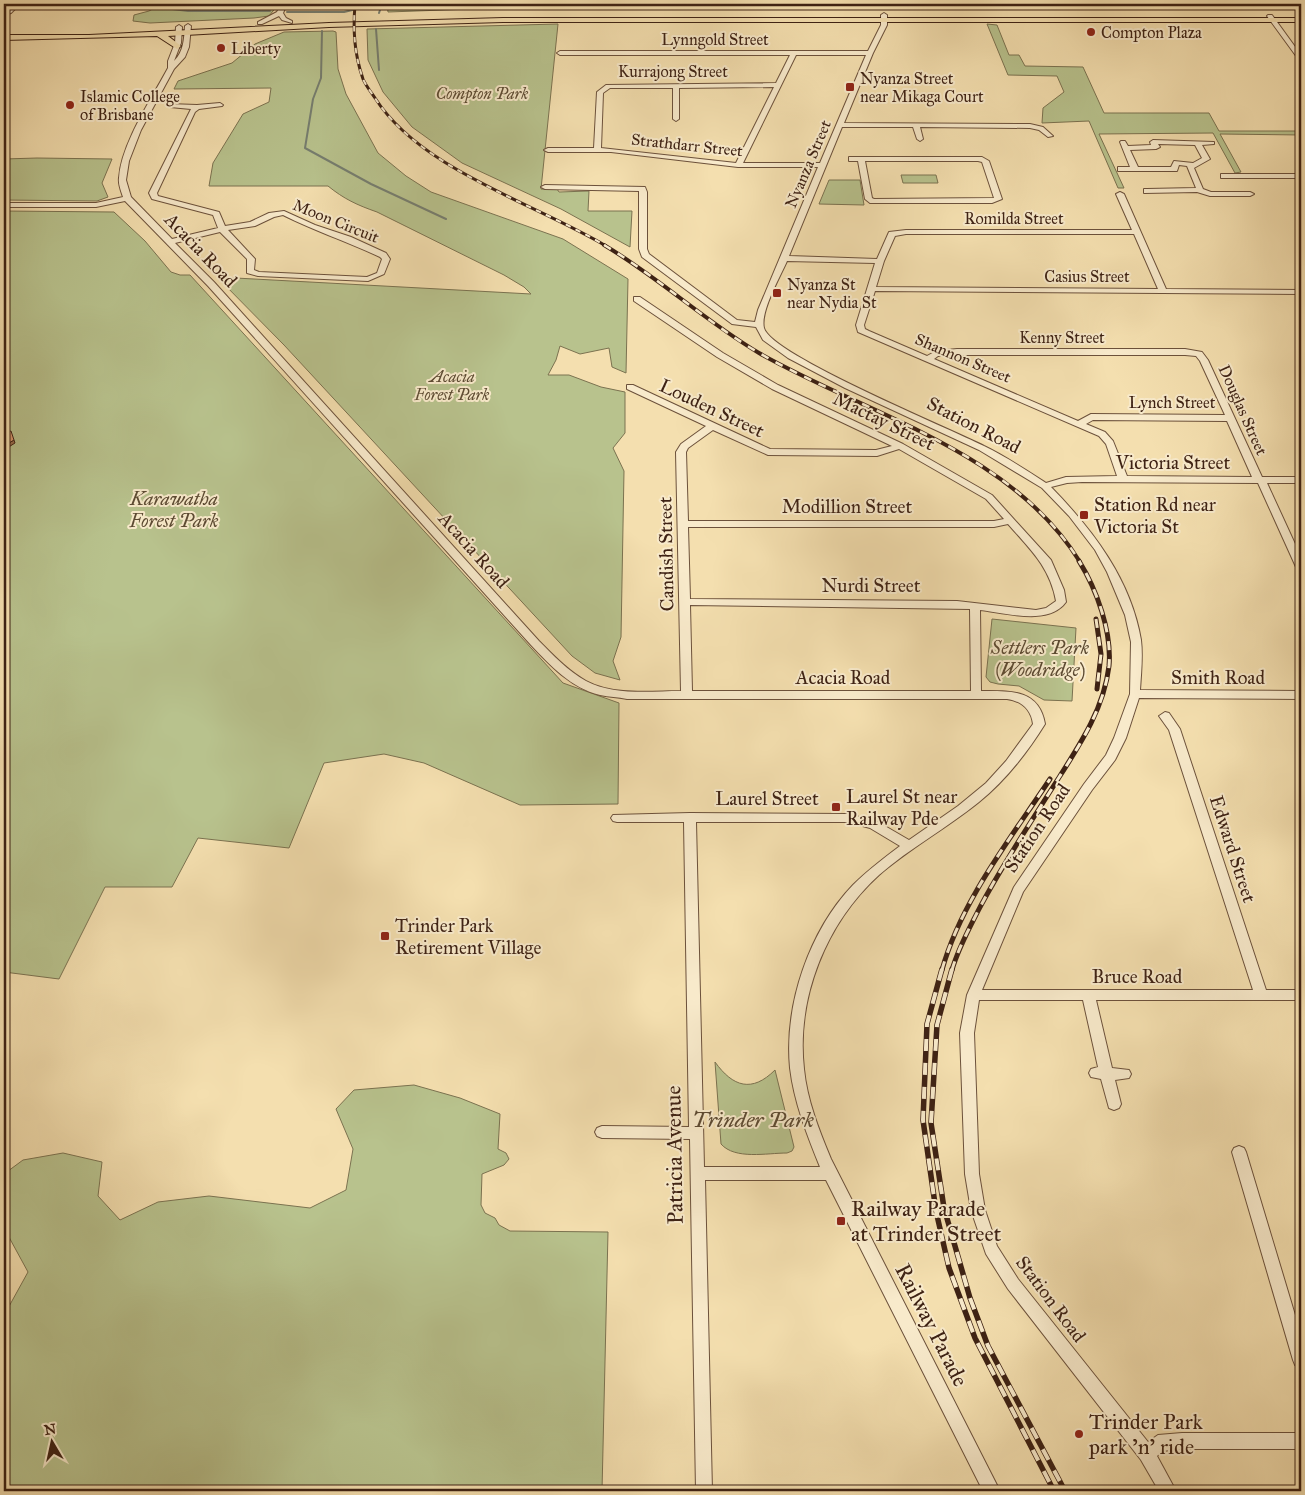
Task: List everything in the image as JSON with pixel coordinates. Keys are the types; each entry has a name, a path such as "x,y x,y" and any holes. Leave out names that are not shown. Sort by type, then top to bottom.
{"main road":[{"path":"462,16 465,19 481,21"},
{"path":"4,33 184,32 260,23 462,16 1272,18 1301,16"},
{"path":"4,38 65,38 355,24 481,21 884,18"},
{"path":"1272,18 1301,20"},
{"path":"159,34 165,36 170,43 177,46"}],"street":[{"path":"4,13 9,12 17,4"},
{"path":"260,23 280,13 284,4"},
{"path":"280,13 284,19 290,22"},
{"name":"Nyanza Street","path":"759,325 762,310 839,125 882,29 884,18"},
{"path":"1272,18 1301,59"},
{"path":"171,68 171,61 184,32"},
{"path":"4,205 96,205 127,198 122,180 125,161 136,135 171,68 180,61 186,47 184,32"},
{"name":"Lynngold Street","path":"560,53 870,53"},
{"path":"738,165 794,53"},
{"name":"Kurrajong Street","path":"597,150 600,92 603,88 617,85 777,85"},
{"path":"676,85 676,119"},
{"path":"170,106 197,107 220,105"},
{"path":"197,107 192,111 153,196 158,199 216,214 222,228"},
{"path":"839,125 916,127 1030,126 1040,128 1050,136"},
{"path":"916,127 920,139"},
{"path":"1135,169 1124,145 1156,148 1153,142 1212,143"},
{"path":"1121,169 1174,169 1177,163 1192,165 1206,160 1197,142"},
{"name":"Strathdarr Street","path":"548,150 597,150 738,165 822,165"},
{"path":"852,159 861,159 983,160 985,161 998,199 992,201 873,202 868,199 861,159"},
{"path":"1192,165 1190,167 1196,177 1200,189 1198,190"},
{"path":"1224,176 1301,176"},
{"path":"545,187 642,188 644,192 643,249 645,255 735,322 759,325"},
{"path":"1147,191 1198,190 1210,194 1250,194"},
{"path":"1120,194 1163,291"},
{"name":"Acacia Road","path":"127,198 211,284 535,643 566,673 582,684 600,691 627,695 1007,695 1021,698 1038,712"},
{"name":"Moon Circuit","path":"171,242 222,228 252,224 276,214 287,214 312,227 348,238 383,255 386,259 380,274 368,279 258,274 250,271 251,259 222,228"},
{"name":"Romilda Street","path":"892,234 906,232 1136,232"},
{"name":"Shannon Street","path":"892,234 880,261 873,290 860,325 861,330 1102,434 1110,443"},
{"path":"784,258 880,261"},
{"name":"Casius Street","path":"873,290 1301,292"},
{"name":"Mactay Street","path":"658,300 641,302 720,355 775,387 900,446 978,490 998,506 1047,562 1059,590 1061,602 1056,608"},
{"name":"Station Road","path":"759,325 766,338 791,356 848,386 982,448 1045,486 1072,514 1099,549 1122,594 1130,615 1136,642 1135,694 1120,738 1111,757 1060,827 1018,890 973,995 967,1033 972,1174 978,1210 991,1249 1014,1284 1147,1454 1168,1491"},
{"name":"Kenny Street","path":"928,359 936,354 957,352 1167,352 1198,354"},
{"name":"Douglas Street","path":"1198,354 1204,360 1301,566"},
{"name":"Louden Street","path":"630,387 758,449 778,453 877,453 900,446"},
{"name":"Lynch Street","path":"1057,414 1092,417 1230,418"},
{"name":"Lynch Street","path":"1082,425 1092,417"},
{"name":"Lynch Street","path":"1082,425 1113,417"},
{"name":"Lynch Street","path":"1110,443 1106,424 1113,417"},
{"name":"Candish Street","path":"687,695 681,452 684,446 711,427"},
{"path":"1110,443 1123,479"},
{"name":"Victoria Street","path":"1045,486 1066,480 1301,480"},
{"name":"Modillion Street","path":"683,524 994,524 1011,521"},
{"name":"Nurdi Street","path":"685,602 956,604 1036,613 1048,613 1056,608"},
{"path":"975,606 976,694"},
{"name":"Smith Road","path":"1135,694 1301,695"},
{"name":"Railway Parade","path":"992,1491 830,1173 815,1138 801,1087 796,1054 798,1020 806,985 818,948 833,920 848,898 874,872 992,785 1039,724 1038,712"},
{"name":"Edward Street","path":"1166,716 1174,729 1261,995"},
{"name":"Patricia Avenue","path":"690,817 704,1491"},
{"name":"Laurel Street","path":"617,818 848,818 874,825 910,846"},
{"name":"Bruce Road","path":"973,995 1301,995"},
{"path":"1088,995 1101,1073 1114,1104"},
{"path":"1101,1073 1124,1074"},
{"path":"602,1132 696,1133"},
{"path":"1238,1152 1301,1360"},
{"path":"698,1174 830,1173"},
{"path":"1147,1454 1158,1443 1182,1441 1296,1441 1301,1439"}],"green space":[{"path":"156,4 271,4 277,6 269,16 254,18 150,23 133,21 134,15 149,11 158,6"},
{"path":"387,4 471,4 472,9 388,12"},
{"name":"Compton Park","path":"558,24 541,189 557,189 559,192 589,191 588,211 632,211 630,247 561,209 462,163 412,127 383,92 368,60 367,29"},
{"path":"987,24 997,25 1009,55 1019,55 1025,66 1083,67 1104,113 1209,113 1219,131 1301,131 1301,135 1220,134 1241,172 1235,173 1213,133 1099,134 1124,188 1118,188 1089,121 1042,123 1043,108 1064,92 1057,76 1008,75"},
{"name":"Acacia Forest Park","path":"284,32 336,32 338,69 346,94 378,153 406,176 431,192 563,239 628,279 626,373 612,367 609,348 580,354 560,346 556,360 548,375 569,375 601,387 625,392 625,433 613,448 624,471 621,637 613,661 620,680 595,673 572,656 284,345 217,277 531,294 524,287 504,275 351,201 328,186 209,186 213,163 243,114 269,102 271,88 174,89 178,81 232,63 255,44"},
{"path":"4,159 112,159 102,183 108,197 97,201 4,200"},
{"path":"901,175 936,175 938,183 903,183"},
{"path":"829,180 860,180 864,205 819,204"},
{"name":"Karawatha Forest Park","path":"4,211 114,212 145,241 171,272 180,275 190,275 563,683 619,703 618,804 520,805 424,763 384,754 324,763 289,848 198,838 172,887 105,887 59,979 4,972"},
{"name":"Settlers Park (Woodridge)","path":"992,619 1076,628 1072,701 1044,700 1019,686 990,682 986,677"},
{"name":"Trinder Park","path":"715,1062 729,1077 743,1084 758,1082 775,1070 794,1147 792,1151 787,1153 743,1154 727,1149 721,1144"},
{"path":"414,1085 460,1098 500,1114 498,1149 506,1153 509,1159 504,1165 482,1174 481,1205 485,1213 495,1218 499,1225 510,1231 608,1232 602,1491 4,1491 4,1311 7,1310 28,1272 4,1228 4,1174 23,1160 63,1153 102,1162 98,1196 120,1220 158,1202 209,1196 310,1208 346,1190 353,1149 336,1109 354,1090"}],"building":[{"path":"11,431 14,440 4,446 4,433"}],"waterway":[{"path":"147,4 149,6 188,11 270,11"},
{"path":"287,12 344,12 377,4"},
{"path":"379,13 382,4"},
{"path":"376,29 379,70"},
{"path":"322,31 321,78 313,99 305,148 371,184 446,219"}],"railway":[{"path":"355,4 355,41 363,79 395,123 420,145 449,165 606,246"},
{"path":"604,245 759,353 934,439 977,463 1016,491 1051,523 1080,562"},
{"path":"952,970 957,955 987,894 1067,766 1090,725 1102,696 1109,666 1106,625 1092,585 1079,561"},
{"path":"1096,619 1101,654 1097,689"},
{"path":"942,970 950,944 974,895 1050,779"},
{"path":"942,969 927,1024 923,1120 936,1211 949,1268 975,1338 1054,1491"},
{"path":"952,969 937,1025 931,1123 944,1208 970,1298 988,1346 1065,1491"}],"place":[{"name":"Compton Plaza","path":"1091,32"},
{"name":"Liberty","path":"221,48"},
{"name":"Nyanza Street near Mikaga Court","path":"850,87"},
{"name":"Islamic College of Brisbane","path":"70,105"},
{"name":"Nyanza St near Nydia St","path":"777,293"},
{"name":"Station Rd near Victoria St","path":"1084,515"},
{"name":"Laurel St near Railway Pde","path":"836,807"},
{"name":"Trinder Park Retirement Village","path":"385,936"},
{"name":"Railway Parade at Trinder Street","path":"841,1221"},
{"name":"Trinder Park park 'n' ride","path":"1079,1434"}]}
